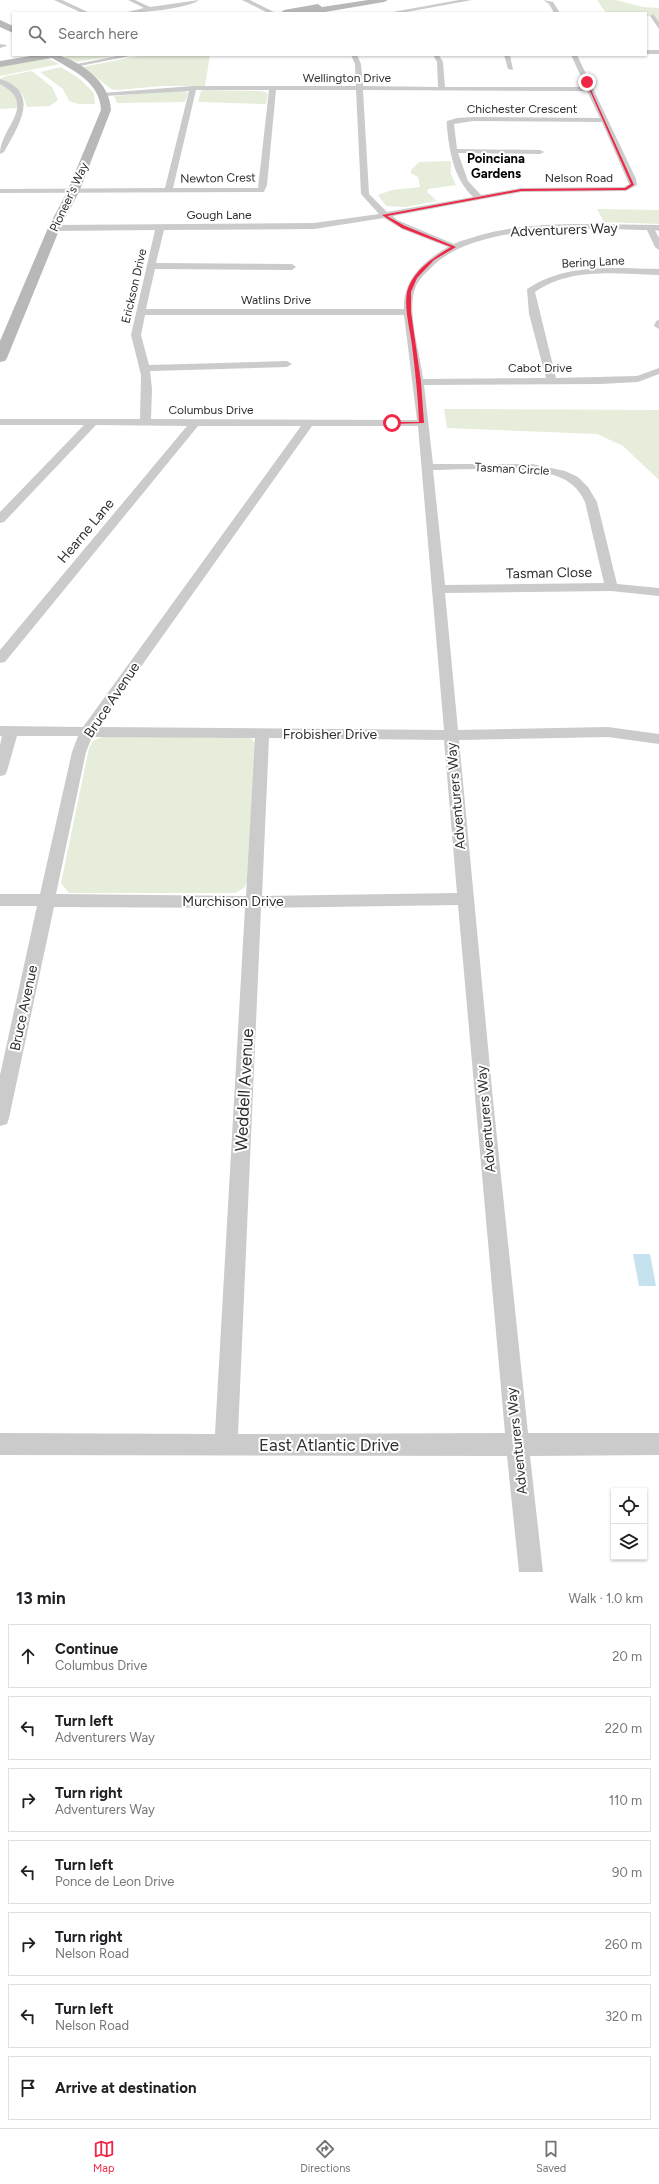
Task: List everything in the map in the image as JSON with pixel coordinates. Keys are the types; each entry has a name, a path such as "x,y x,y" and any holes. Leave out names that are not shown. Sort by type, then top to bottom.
{"main road":[{"path":"307,12 364,0"},
{"path":"291,12 384,0"},
{"path":"0,23 12,29"},
{"path":"0,60 26,56"},
{"path":"0,64 48,56"},
{"path":"55,56 93,80 104,94"},
{"name":"Pioneer's Way","path":"0,358 54,228 73,192 106,110 107,102 104,94"}],"street":[{"path":"57,0 85,12"},
{"path":"131,0 149,9"},
{"path":"132,12 189,3 196,0"},
{"path":"245,0 271,12"},
{"path":"396,12 469,0"},
{"path":"546,0 556,12"},
{"path":"653,16 659,27"},
{"path":"647,52 659,52"},
{"path":"70,66 126,56"},
{"path":"354,56 358,64 365,194 376,209 404,227 454,247"},
{"path":"437,56 440,62 442,89"},
{"path":"507,56 511,69"},
{"name":"Nelson Road","path":"384,215 521,190 612,190 626,189 633,185 632,179 574,56"},
{"path":"0,81 8,84 18,93 22,102 22,110 11,134 0,152"},
{"path":"168,191 193,88"},
{"name":"Wellington Drive","path":"104,94 193,88 590,89"},
{"name":"Newton Crest","path":"0,191 73,192 261,190 263,185 273,88"},
{"name":"Chichester Crescent","path":"478,197 472,192 457,168 450,123 457,120 604,120"},
{"path":"0,134 11,134"},
{"path":"454,151 540,152"},
{"name":"Gough Lane","path":"54,228 314,226 384,215"},
{"name":"Erickson Drive","path":"145,422 147,391 145,368 138,352 136,335 153,266 160,227"},
{"path":"655,228 659,247"},
{"name":"Adventurers Way","path":"532,1572 517,1444 450,735 439,589 419,382 409,312 409,292 416,278 433,259 454,247 497,234 528,229 655,228"},
{"path":"153,266 292,267"},
{"name":"Bering Lane","path":"552,381 534,314 530,291 540,282 572,274 659,272"},
{"name":"Watlins Drive","path":"142,312 409,312"},
{"path":"145,368 287,364"},
{"name":"Cabot Drive","path":"419,382 600,382 638,379 659,371"},
{"name":"Columbus Drive","path":"0,422 422,423"},
{"path":"0,519 92,423"},
{"name":"Hearne Lane","path":"0,659 195,423"},
{"name":"Bruce Avenue","path":"0,1118 79,752 88,732 309,423"},
{"name":"Tasman Circle","path":"427,467 540,468 561,473 579,483 588,493 591,502 611,587"},
{"name":"Tasman Close","path":"439,589 611,587 659,592"},
{"path":"0,771 6,731"},
{"name":"Frobisher Drive","path":"6,731 450,735 608,732 659,739"},
{"name":"Weddell Avenue","path":"226,1445 262,734"},
{"name":"Murchison Drive","path":"0,900 254,902 465,899"},
{"name":"East Atlantic Drive","path":"0,1444 659,1444"}],"green space":[{"path":"597,0 616,0 643,7 659,8 659,23 650,16 647,16 647,12 605,12"},
{"path":"67,56 113,56 77,62 64,58"},
{"path":"138,56 210,56 205,86 162,86 117,90 111,89 83,67"},
{"path":"48,59 60,64 0,76 0,65"},
{"path":"61,67 80,79 94,93 95,104 79,104 69,101 63,89 40,72"},
{"path":"32,71 52,87 58,100 50,106 27,107 22,93 0,79 6,76"},
{"path":"0,82 7,85 19,101 17,108 0,109"},
{"path":"183,90 188,93 185,102 117,103 114,96"},
{"path":"201,91 260,91 268,93 266,104 198,102"},
{"path":"451,161 451,174 456,185 428,189 427,192 437,201 405,207 386,206 378,195 392,190 420,187 418,177 411,173 411,170 419,162"},
{"path":"597,209 659,210 659,224 604,222"},
{"path":"444,409 659,410 659,480 623,446 597,434 447,428"},
{"path":"102,737 249,737 257,744 247,882 244,888 235,893 69,893 61,883 89,748 93,741"}],"water":[{"path":"633,1254 650,1254 656,1286 639,1286"}],"district":[{"name":"Poinciana Gardens","path":"496,166"}],"route":[{"path":"392,423 422,423 419,382 409,312 409,292 416,278 433,259 454,247 404,227 384,215 521,190 612,190 626,189 633,185 632,179 587,82"}]}
